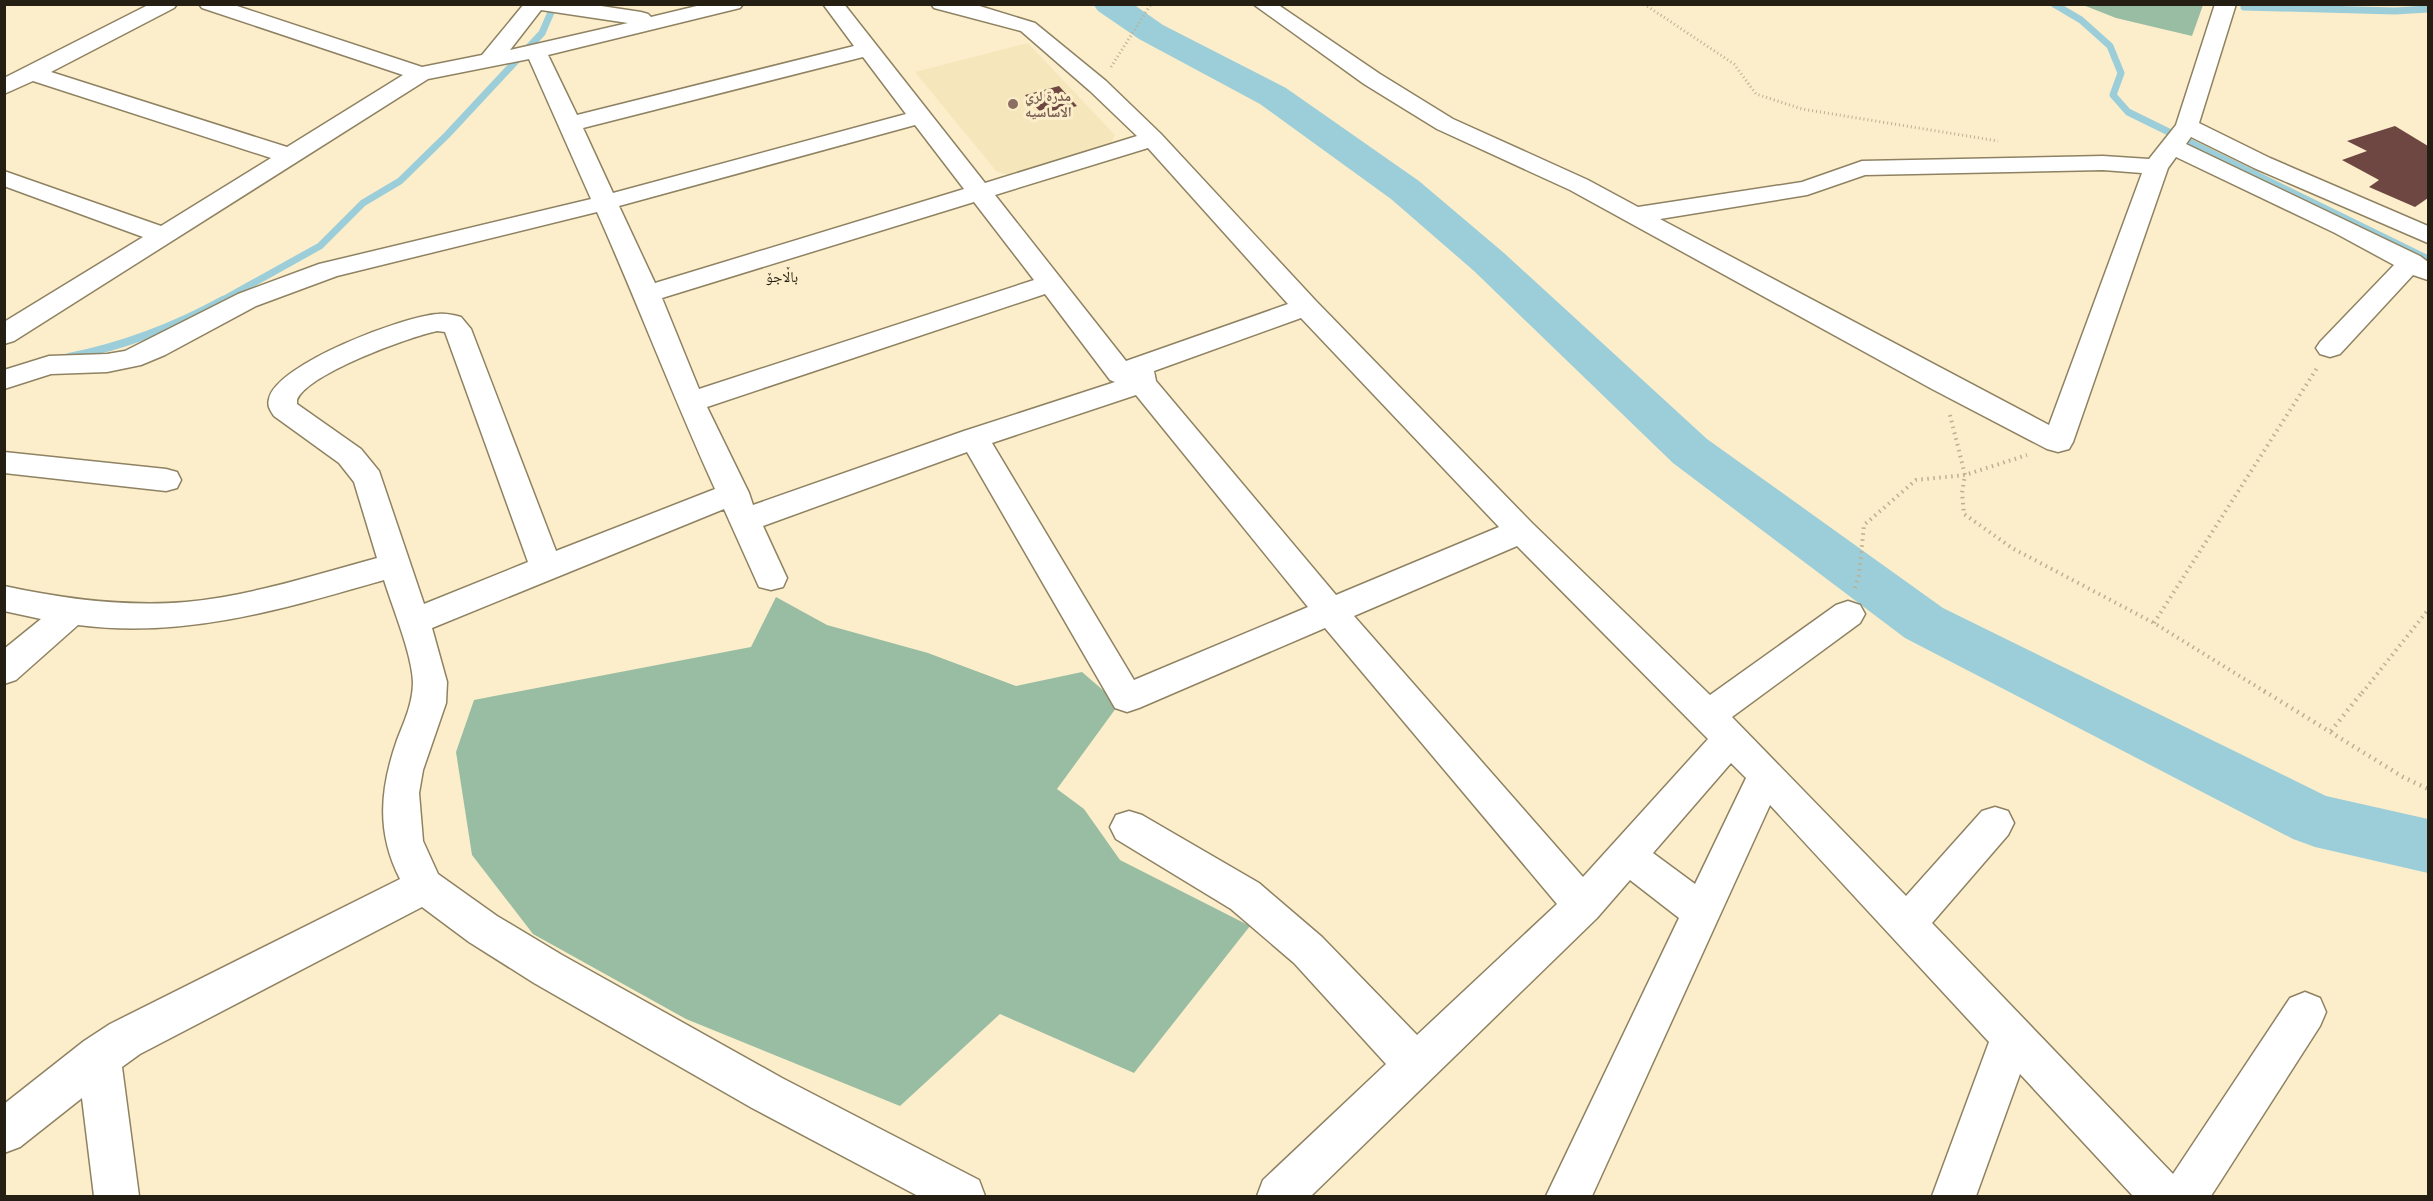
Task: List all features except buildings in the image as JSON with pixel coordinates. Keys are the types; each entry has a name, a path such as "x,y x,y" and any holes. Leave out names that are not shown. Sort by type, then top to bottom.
{"street":[{"path":"4,87 167,4"},
{"path":"209,4 421,74"},
{"path":"490,60 537,4 659,20"},
{"path":"833,4 1049,284 1134,374 1330,611 1583,905"},
{"path":"941,4 1028,27 1098,86 1153,139 1306,307 1521,531 1720,727 2163,1197"},
{"path":"1263,4 1372,79 1445,124 1580,185 1942,382 2058,442 2226,4"},
{"path":"4,334 421,74 536,51 722,6"},
{"path":"569,124 868,49"},
{"path":"536,51 647,294 690,402 771,578"},
{"path":"32,73 290,156"},
{"path":"4,380 49,365 107,363 131,359 155,349 247,300 300,279 604,203 920,117"},
{"path":"647,294 1153,139"},
{"path":"1634,214 1729,202 1807,188 1862,168 2103,163 2174,142 2262,163 2428,235"},
{"path":"2174,142 2420,267 2330,348"},
{"path":"4,177 163,235"},
{"path":"690,402 1049,284"},
{"path":"413,622 547,569 740,507 974,438 1306,307"},
{"path":"547,569 455,325 439,321 393,335 348,354 294,384 283,397 284,409 350,456 360,467 373,493 427,664 430,682 428,703 405,770 400,817 404,841 412,864 424,886 483,929 548,969 767,1094 963,1197"},
{"path":"974,438 1127,698 1521,531"},
{"path":"4,462 166,480"},
{"path":"4,598 73,610 132,616 212,611 288,594 395,565"},
{"path":"4,670 73,610"},
{"path":"1279,1197 1583,905 1627,855 1720,727 1848,614"},
{"path":"1569,1197 1766,776"},
{"path":"1906,924 1995,823"},
{"path":"1129,827 1245,896 1308,950 1416,1065"},
{"path":"1627,855 1702,912"},
{"path":"4,1131 34,1111 99,1056 125,1039 424,886"},
{"path":"2185,1197 2305,1012"},
{"path":"1954,1197 2012,1037"},
{"path":"99,1056 116,1197"}],"path":[{"path":"1098,86 1151,4"},
{"path":"1644,4 1734,64 1756,94 1802,109 2001,141"},
{"path":"2154,623 2330,348"},
{"path":"1942,382 1965,475 1962,493 1964,514 2012,548 2154,623 2403,777 2428,789"},
{"path":"1848,614 1859,575 1864,525 1916,480 1965,475 2015,460 2058,442"},
{"path":"2331,731 2428,610"}],"shaded area":[{"name":"مدرة لري الاساسیه","path":"1028,43 1115,135 1111,143 1010,175 997,172 915,72"}],"green space":[{"path":"2083,5 2203,5 2192,36 2116,18"},
{"path":"776,597 827,625 928,653 1016,686 1082,672 1119,704 1057,789 1084,809 1120,860 1250,926 1134,1073 1000,1014 900,1106 686,1019 533,934 472,855 456,752 474,700 751,647"}],"waterway":[{"path":"221,301 320,246 363,203 400,181 447,135 542,33 552,10 558,4"},
{"path":"1110,4 1151,32 1273,96 1405,190 1489,262 1690,451 1924,623 2315,820 2428,846"},
{"path":"2054,4 2081,20 2110,46 2121,73 2113,95 2128,112 2428,259"},
{"path":"2244,7 2395,11 2428,9"},
{"path":"69,357 148,334 186,319 223,300"}],"place":[{"name":"مدرة لري الاساسیه","path":"1013,104"}],"district":[{"name":"باڵاجۆ","path":"782,277"}]}
